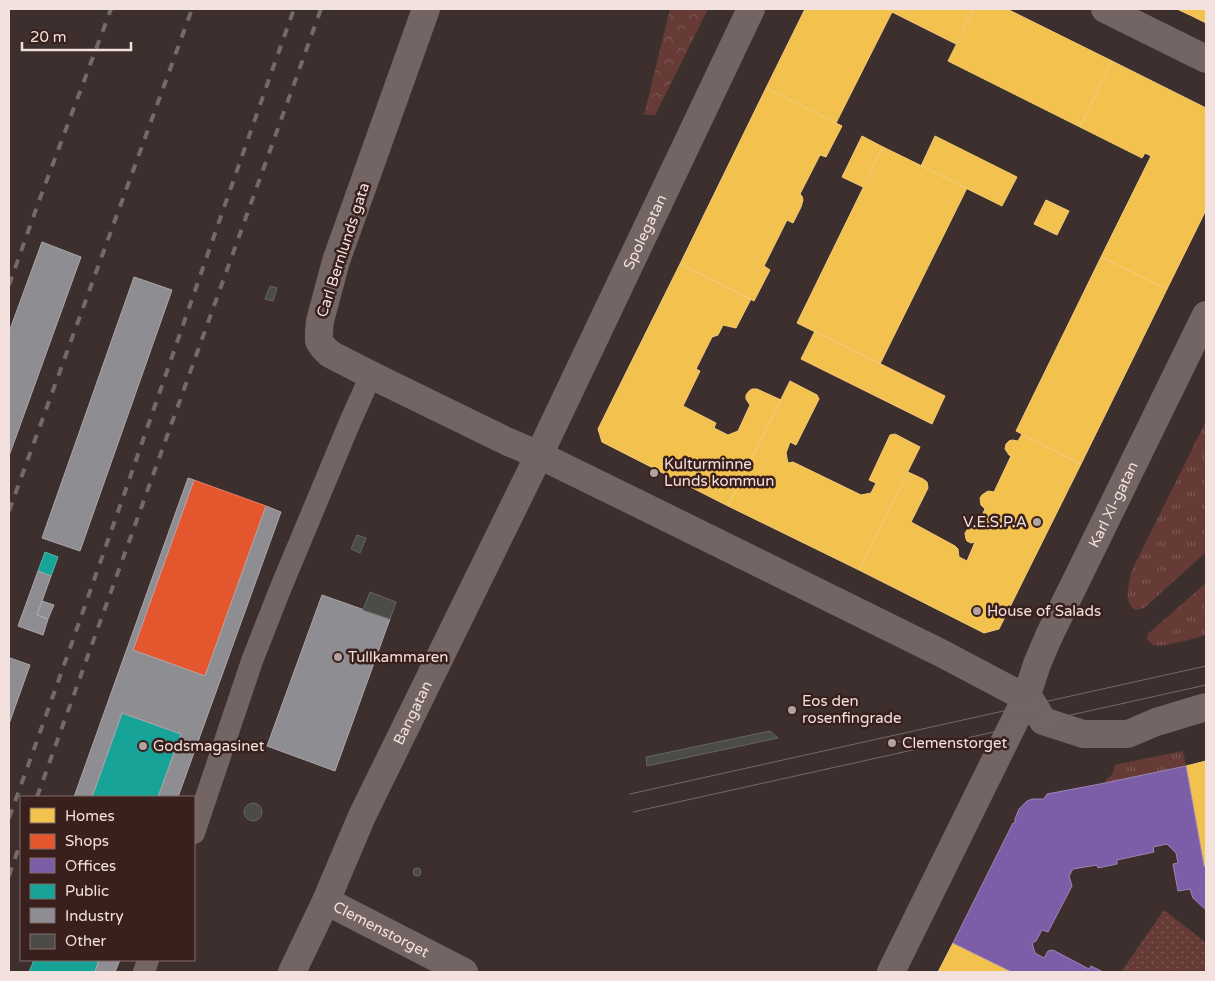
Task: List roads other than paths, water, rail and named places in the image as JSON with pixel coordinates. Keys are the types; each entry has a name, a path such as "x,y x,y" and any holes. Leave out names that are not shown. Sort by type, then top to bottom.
{"street":[{"name":"Carl Bernlunds gata","path":"426,9 343,242 320,321 320,341 323,348 330,354 506,441 539,455"},
{"name":"Spolegatan","path":"539,455 750,9"},
{"path":"1105,9 1206,58"},
{"name":"Karl XI-gatan","path":"1026,698 1037,664 1049,636 1206,315"},
{"path":"539,455 941,653 1026,698 1033,704 1043,721 1084,734 1128,734 1156,722 1206,707"},
{"name":"Bangatan","path":"292,972 326,901 362,816 539,455"},
{"path":"891,972 1026,698"},
{"name":"Clemenstorget","path":"326,901 464,972"}],"lane":[{"path":"195,830 256,652 371,375"}],"tram line":[{"path":"630,794 1206,666"},
{"path":"633,812 1206,685"},
{"path":"886,742 934,740"}],"railway":[{"path":"9,285 111,9"},
{"path":"9,511 192,9"},
{"path":"9,818 294,9"},
{"path":"37,796 321,9"},
{"path":"9,876 20,844"}],"place":[{"name":"Kulturminne Lunds kommun","path":"654,473"},
{"name":"V.E.S.P.A","path":"1037,522"},
{"name":"House of Salads","path":"977,611"},
{"name":"Tullkammaren","path":"338,657"},
{"name":"Eos den rosenfingrade","path":"792,710"},
{"name":"Clemenstorget","path":"892,743"},
{"name":"Godsmagasinet","path":"143,746"}]}
